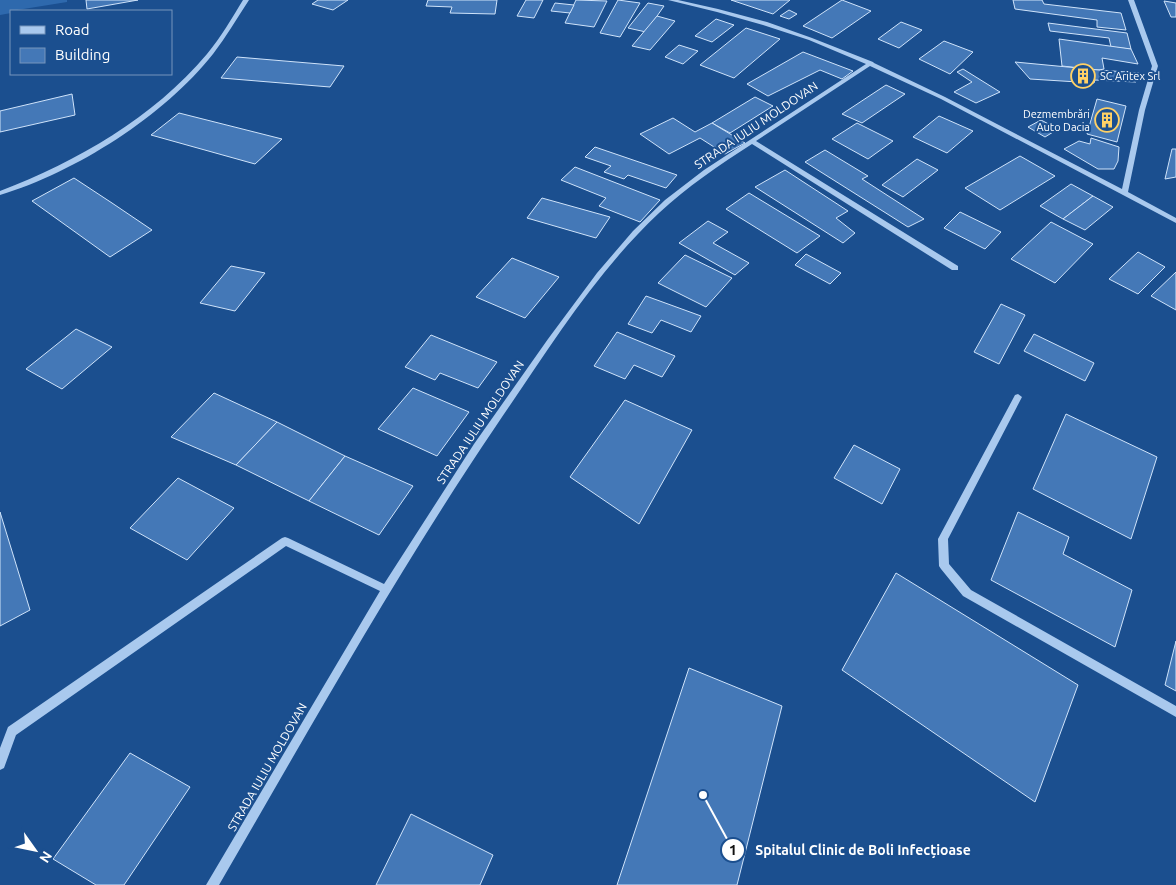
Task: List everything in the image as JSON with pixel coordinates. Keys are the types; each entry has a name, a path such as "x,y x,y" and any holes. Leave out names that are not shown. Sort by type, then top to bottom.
{"street":[{"path":"0,193 58,169 104,145 150,113 206,59 226,33 246,0"},
{"path":"671,0 739,14 804,36 871,64 922,87 1176,221"},
{"path":"1124,193 1142,110 1155,66 1131,0"},
{"name":"STRADA IULIU MOLDOVAN","path":"212,885 387,590 478,444 599,273 622,245 656,211 695,180 751,141 871,64"},
{"path":"751,141 955,268"},
{"path":"1018,397 943,539 944,566 967,593 1176,712"}],"lane":[{"path":"0,764 12,731 285,541 387,590"}],"shaded area":[{"path":"0,0 67,0 67,2 10,10 10,13 0,15"}],"building":[{"path":"86,0 138,0 87,9"},
{"path":"318,0 348,0 333,10 312,4"},
{"path":"428,0 497,0 495,14 450,13 452,7 426,6"},
{"path":"526,0 543,0 534,18 517,16"},
{"path":"576,0 607,1 594,27 565,23"},
{"path":"618,0 640,3 620,37 600,33"},
{"path":"731,0 790,0 773,14"},
{"path":"842,0 871,11 832,38 803,26"},
{"path":"1013,0 1042,0 1044,4 1121,13 1126,30 1097,27 1097,20 1015,9"},
{"path":"1164,1 1176,3 1176,17 1171,17"},
{"path":"555,3 574,5 570,13 551,11"},
{"path":"648,3 664,6 646,32 628,28"},
{"path":"789,10 797,14 789,19 780,16"},
{"path":"657,16 675,21 650,50 632,46"},
{"path":"716,19 734,25 712,42 695,36"},
{"path":"901,22 922,30 899,48 878,39"},
{"path":"1048,23 1127,33 1131,49 1111,47 1109,38 1050,31"},
{"path":"746,28 780,39 734,78 700,65"},
{"path":"1059,39 1131,49 1138,64 1102,58 1104,69 1099,70 1062,66"},
{"path":"944,41 973,52 950,74 919,59"},
{"path":"679,45 698,51 683,64 665,57"},
{"path":"803,52 853,71 842,79 820,70 768,96 747,84"},
{"path":"237,57 344,66 330,87 221,78"},
{"name":"SC Aritex Srl","path":"1015,62 1140,73 1136,82 1095,80 1094,83 1030,79"},
{"path":"963,69 1000,92 976,103 954,92 972,82 957,72"},
{"path":"886,85 905,94 862,123 842,114"},
{"path":"72,94 75,115 0,132 0,111"},
{"path":"755,97 773,106 730,133 712,123"},
{"name":"Dezmembrări Auto Dacia","path":"1097,99 1126,106 1117,142 1087,134"},
{"path":"179,113 282,139 255,164 151,135"},
{"path":"939,116 973,131 947,153 913,137"},
{"path":"673,118 695,132 712,123 745,143 725,154 700,138 669,154 640,134"},
{"path":"1041,120 1058,129 1045,137 1028,127"},
{"path":"857,123 893,141 868,159 832,139"},
{"path":"1091,138 1119,147 1118,161 1114,169 1098,169 1064,149 1079,141 1090,144"},
{"path":"595,147 677,175 666,188 628,175 624,179 604,172 611,166 585,157"},
{"path":"1172,149 1176,149 1176,177 1165,179"},
{"path":"825,150 868,176 862,179 924,219 908,227 805,162"},
{"path":"1020,156 1055,176 1000,210 965,188"},
{"path":"917,159 938,170 903,197 882,185"},
{"path":"575,167 660,200 640,222 599,206 606,198 561,180"},
{"path":"785,170 848,211 836,218 855,233 843,243 755,187"},
{"path":"74,178 152,230 110,257 32,201"},
{"path":"1071,184 1093,196 1063,219 1040,206"},
{"path":"749,193 820,236 797,253 726,209"},
{"path":"1093,196 1113,207 1085,230 1063,219"},
{"path":"542,198 610,217 596,238 527,218"},
{"path":"960,212 1001,232 985,249 944,228"},
{"path":"708,221 728,232 713,243 749,263 735,275 679,243"},
{"path":"1051,222 1093,244 1055,283 1011,259"},
{"path":"1138,252 1165,267 1138,294 1109,279"},
{"path":"806,254 841,273 830,284 795,265"},
{"path":"685,255 732,278 706,307 658,283"},
{"path":"512,258 559,277 525,318 476,297"},
{"path":"231,266 265,273 235,311 200,303"},
{"path":"1176,272 1176,310 1151,296"},
{"path":"646,296 701,316 691,332 661,320 652,333 628,324"},
{"path":"1001,304 1025,315 999,364 974,352"},
{"path":"76,329 112,347 62,389 26,369"},
{"path":"617,332 675,356 662,377 634,365 625,379 594,366"},
{"path":"1034,334 1094,363 1085,381 1024,351"},
{"path":"431,335 497,362 478,388 440,373 435,380 405,367"},
{"path":"413,388 469,412 437,456 378,429"},
{"path":"214,393 277,422 236,465 171,437"},
{"path":"625,400 692,430 639,524 570,477"},
{"path":"1066,414 1157,457 1131,539 1033,489"},
{"path":"277,422 345,456 309,501 236,465"},
{"path":"854,445 900,469 882,504 834,478"},
{"path":"345,456 413,486 379,535 309,501"},
{"path":"178,478 234,508 187,560 130,528"},
{"path":"0,512 30,610 0,626"},
{"path":"1018,512 1069,537 1063,554 1132,590 1115,647 991,580"},
{"path":"896,573 1078,685 1035,802 842,670"},
{"path":"1176,641 1176,691 1165,685"},
{"path":"689,668 782,706 737,885 617,885"},
{"path":"130,753 190,787 124,885 96,885 53,859"},
{"path":"411,814 493,855 480,885 376,885"}],"place":[{"name":"SC Aritex Srl","path":"1083,76"},
{"name":"Dezmembrări Auto Dacia","path":"1107,120"},
{"name":"Spitalul Clinic de Boli Infecțioase","path":"703,795"}]}
